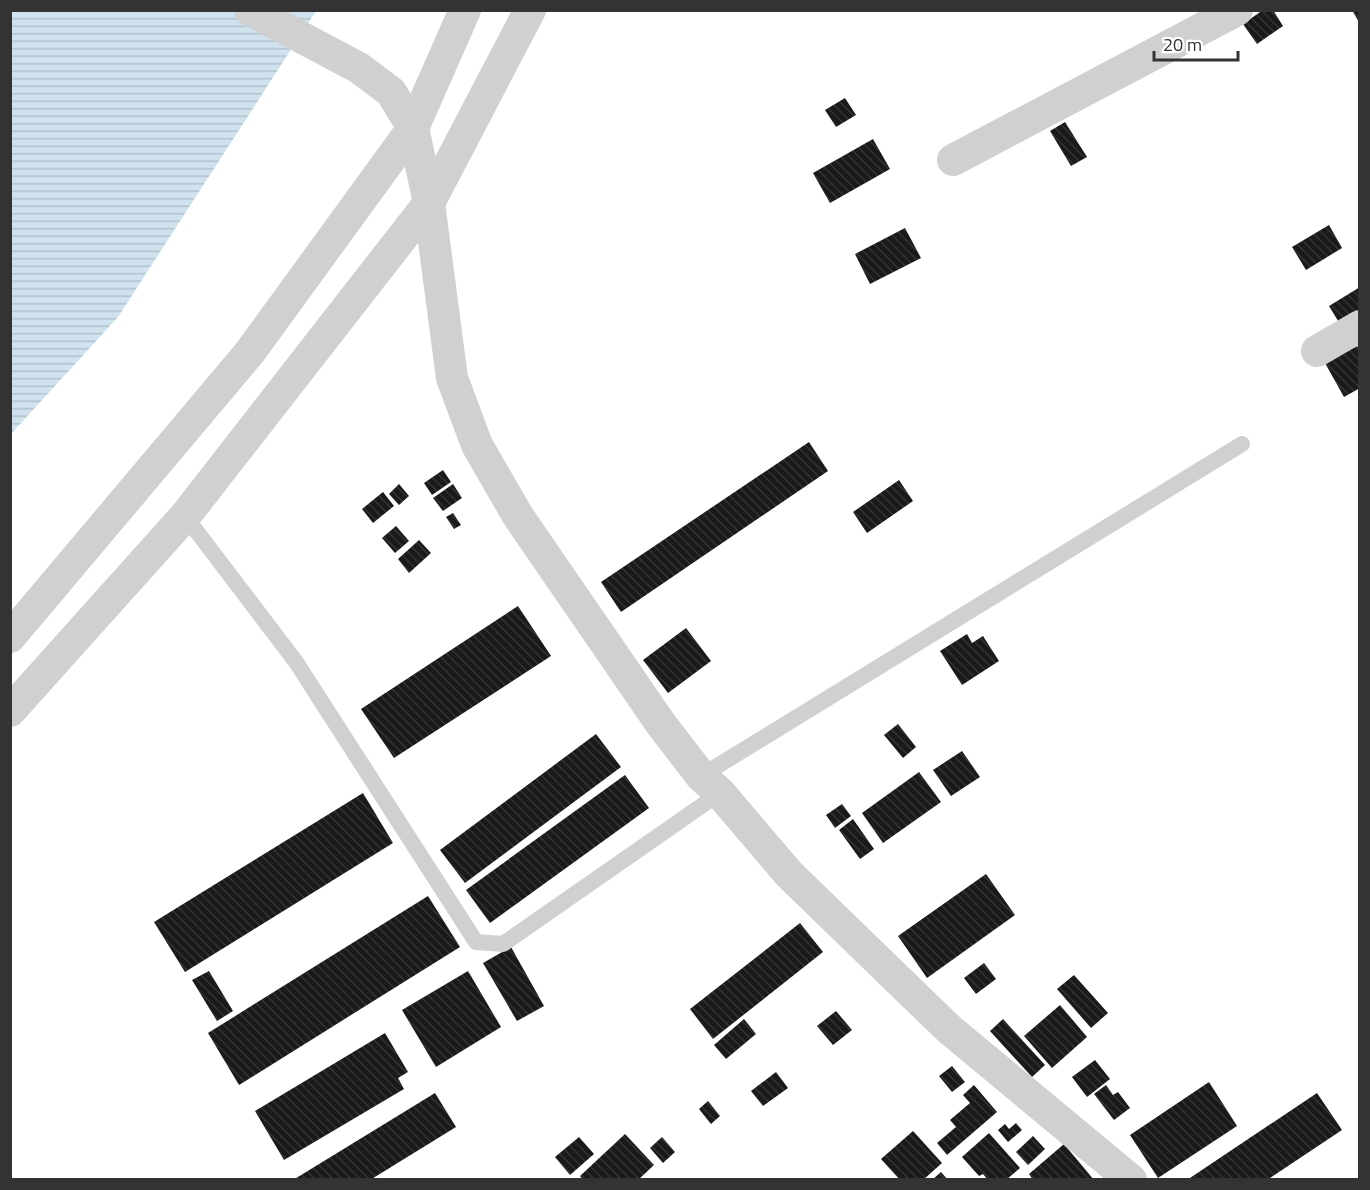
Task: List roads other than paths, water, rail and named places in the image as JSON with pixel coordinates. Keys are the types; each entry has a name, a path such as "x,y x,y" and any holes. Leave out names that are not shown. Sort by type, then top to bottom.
{"street":[{"path":"250,10 359,68 391,92 413,128 429,203 452,378 477,445 519,516 661,724 789,874 949,1029 1131,1179"},
{"path":"10,637 250,352 413,128 465,10"},
{"path":"10,711 185,516 429,203 530,10"},
{"path":"953,160 1237,10"},
{"path":"1317,351 1359,326"}],"lane":[{"path":"185,516 296,662 476,942 503,944 711,785 1242,444"}],"water":[{"path":"11,11 316,11 118,317 11,434"}]}
